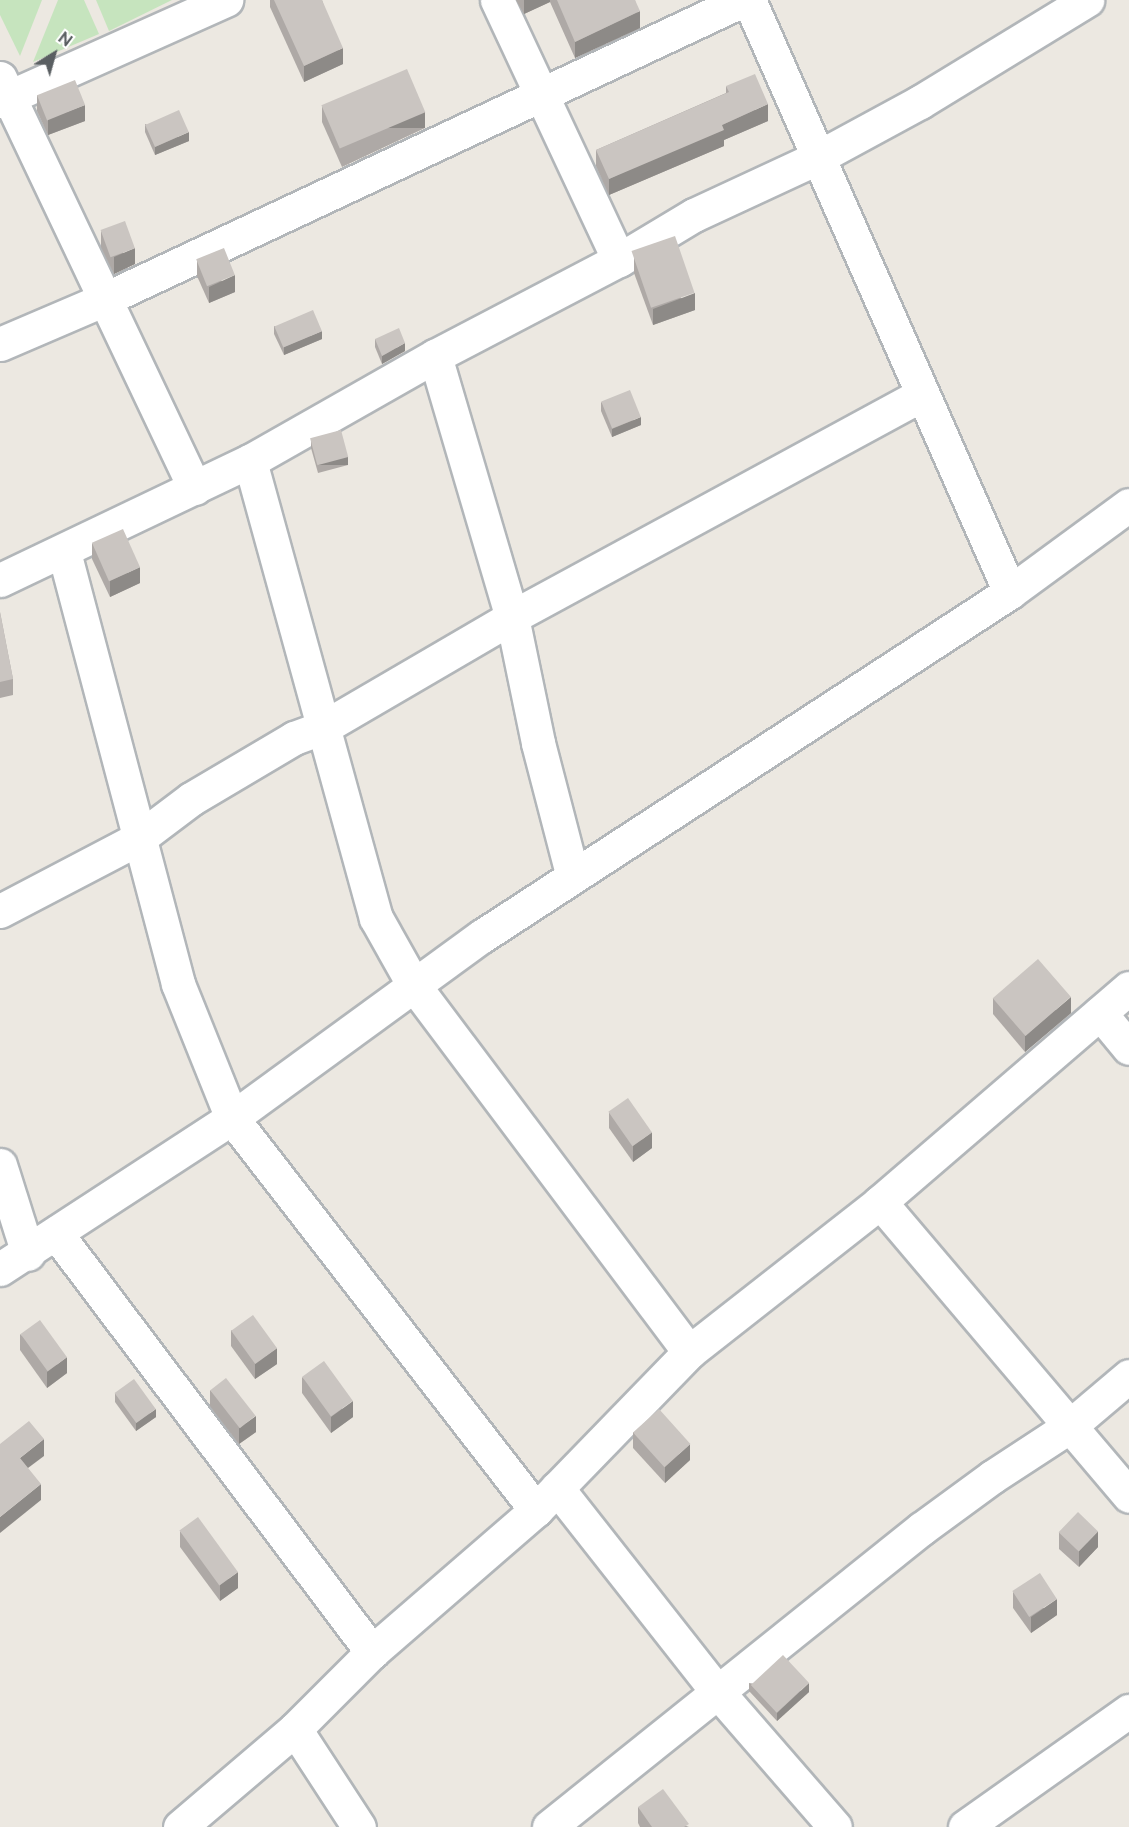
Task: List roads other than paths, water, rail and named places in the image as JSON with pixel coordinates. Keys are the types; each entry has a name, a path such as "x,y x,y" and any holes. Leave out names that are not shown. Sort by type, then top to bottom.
{"street":[{"path":"497,0 619,260"},
{"path":"0,344 105,299 743,0"},
{"path":"749,0 921,395 1010,592"},
{"path":"0,580 64,552 250,461 435,356 619,260 693,215 817,158 920,102 1087,0"},
{"path":"195,488 3,92 221,1"},
{"path":"435,356 512,617 538,743 573,877"},
{"path":"0,911 138,839 191,799 294,738 324,727 512,617 921,395"},
{"path":"250,461 376,918 413,984 689,1352"},
{"path":"0,1165 14,1262 232,1118 413,984 1010,592 1129,505"},
{"path":"64,552 178,984 232,1118 546,1499 835,1827"},
{"path":"180,1827 295,1729 372,1652 546,1499 689,1352 880,1202 1129,988"},
{"path":"1100,1013 1129,1048"},
{"path":"880,1202 1129,1496"},
{"path":"56,1233 372,1652"},
{"path":"568,1822 716,1690 992,1477 1070,1426 1129,1376"},
{"path":"965,1827 1129,1711"},
{"path":"295,1729 359,1827"}]}
